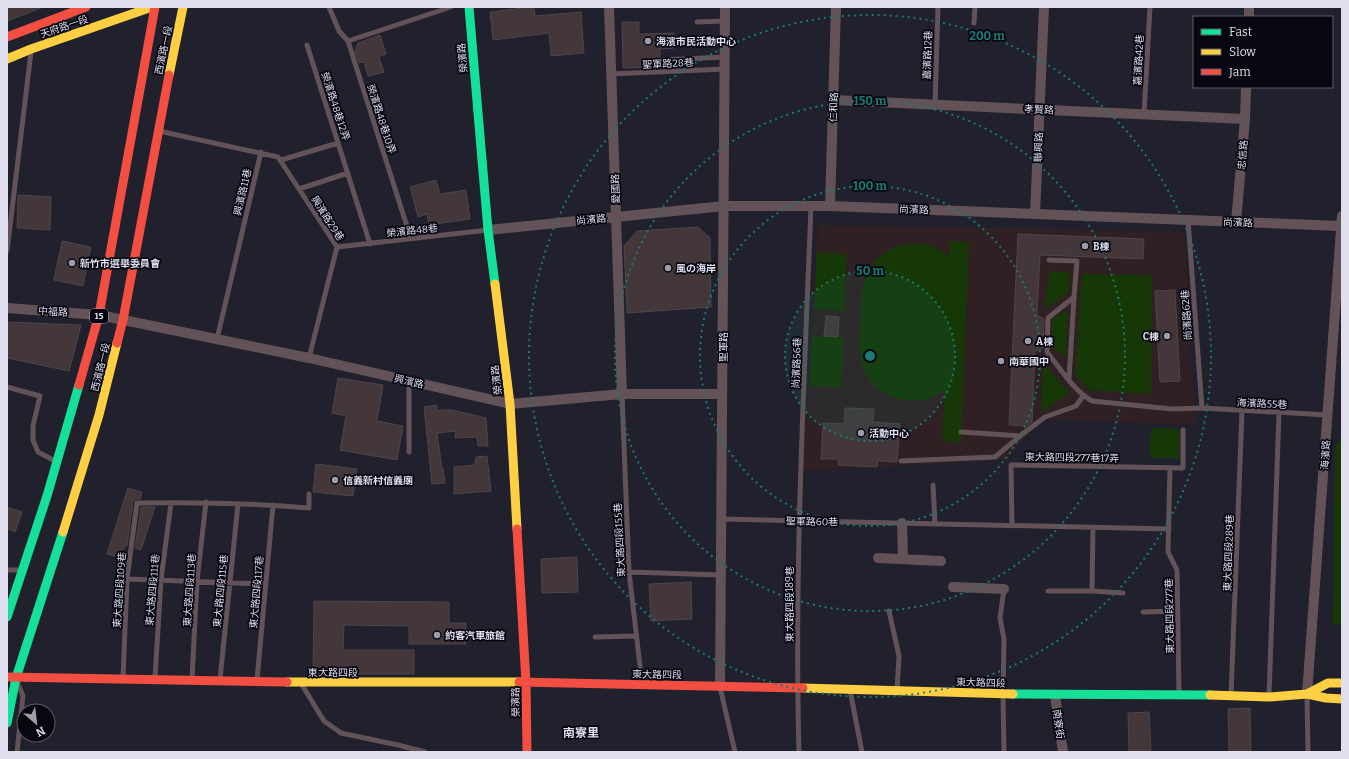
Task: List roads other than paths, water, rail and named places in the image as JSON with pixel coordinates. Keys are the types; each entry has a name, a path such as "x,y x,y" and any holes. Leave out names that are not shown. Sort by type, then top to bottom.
{"main road":[{"name":"天府路一段","path":"7,37 86,7"},
{"name":"天府路一段","path":"7,58 153,7"},
{"name":"西濱路一段","path":"7,617 57,462 99,315 153,7"},
{"name":"西濱路一段","path":"11,677 75,494 97,422 123,320 158,131 183,7"},
{"name":"榮濱路","path":"469,7 488,230 510,404 526,682 527,752"},
{"name":"東大路四段","path":"11,677 220,680 300,683 526,682 1055,695 1179,694 1231,697 1269,697 1307,694 1326,698 1342,699"},
{"name":"15","path":"7,723 11,677"},
{"name":"東大路四段","path":"1307,694 1328,683 1342,683"}],"street":[{"name":"愛國路","path":"609,7 622,394"},
{"name":"聖軍路","path":"720,686 725,7"},
{"name":"仁和路","path":"830,206 836,7"},
{"name":"聯興路","path":"1035,214 1044,7"},
{"name":"忠信路","path":"1236,222 1245,119 1246,88"},
{"name":"孝賢路","path":"833,100 1245,119"},
{"name":"尚濱路","path":"488,230 724,206 830,206 1236,222 1341,221"},
{"name":"海濱路","path":"1307,694 1341,221"},
{"name":"中福路","path":"7,308 99,315"},
{"name":"興濱路","path":"99,315 309,358 510,404 622,394 722,394"},
{"path":"902,523 903,559"},
{"path":"878,558 941,561"},
{"path":"953,587 1004,589"},
{"name":"南寮街","path":"1055,695 1063,752"}],"lane":[{"name":"榮濱路48巷10弄","path":"329,7 339,31 348,41 411,239"},
{"path":"348,41 451,7"},
{"name":"嘉濱路12巷","path":"935,104 938,7"},
{"path":"974,7 974,22"},
{"name":"嘉濱路42巷","path":"1144,114 1150,7"},
{"path":"697,22 725,21"},
{"name":"榮濱路48巷12弄","path":"307,45 370,244"},
{"path":"7,251 9,206 31,49"},
{"path":"660,60 725,57"},
{"name":"聖軍路28巷","path":"611,74 725,69"},
{"path":"158,131 261,152 278,157 281,160 338,143"},
{"name":"興濱路11巷","path":"217,339 261,152"},
{"name":"興濱路29巷","path":"281,160 338,247 309,358"},
{"path":"299,189 348,173"},
{"name":"尚濱路56巷","path":"798,521 811,206"},
{"name":"尚濱路62巷","path":"1188,220 1202,408"},
{"name":"榮濱路48巷","path":"338,247 488,230"},
{"path":"1049,260 1077,262 1069,379"},
{"path":"901,461 995,457 1046,417 1076,406 1083,396 1046,352 1048,318 1074,297"},
{"path":"408,452 409,381"},
{"path":"7,387 40,396 33,426 34,440 38,452 57,462"},
{"name":"東大路四段155巷","path":"622,394 628,572 642,684"},
{"name":"海濱路55巷","path":"1083,396 1092,401 1172,408 1202,408 1328,415"},
{"name":"東大路四段289巷","path":"1231,697 1242,411"},
{"path":"1269,697 1279,412"},
{"path":"1170,468 1183,468 1184,430"},
{"path":"961,432 1020,436"},
{"name":"東大路四段277巷17弄","path":"1012,526 1011,465 1170,468"},
{"name":"東大路四段277巷","path":"1170,468 1168,552 1177,570 1179,694"},
{"path":"934,485 935,524"},
{"path":"170,503 206,502 309,508 309,494"},
{"name":"東大路四段113巷","path":"192,680 197,581 206,502"},
{"name":"東大路四段109巷","path":"123,679 127,579 137,503 170,503"},
{"name":"東大路四段111巷","path":"155,679 161,580 170,503"},
{"name":"東大路四段115巷","path":"220,680 238,504"},
{"name":"東大路四段117巷","path":"257,681 273,505"},
{"name":"聖軍路60巷","path":"721,519 1169,529"},
{"name":"東大路四段189巷","path":"798,521 798,752"},
{"path":"1092,590 1093,527"},
{"path":"7,570 22,570"},
{"path":"628,572 721,574"},
{"path":"127,579 266,584"},
{"path":"1004,589 1000,618 1004,638 1002,694 1004,752"},
{"path":"1048,591 1092,590 1123,593"},
{"path":"889,611 899,656 897,690"},
{"path":"1143,612 1178,611"},
{"path":"595,637 636,636"},
{"path":"11,677 23,696 17,752"},
{"path":"300,683 324,721 341,733 425,752"},
{"path":"720,686 735,752"},
{"path":"850,689 862,752"},
{"path":"1307,694 1308,752"}],"place":[{"name":"海濱市民活動中心","path":"648,41"},
{"name":"B棟","path":"1085,246"},
{"name":"新竹市選舉委員會","path":"72,263"},
{"name":"風の海岸","path":"668,268"},
{"name":"C棟","path":"1167,336"},
{"name":"A棟","path":"1028,341"},
{"name":"南華國中","path":"1001,361"},
{"name":"活動中心","path":"861,433"},
{"name":"信義新村信義廟","path":"335,480"},
{"name":"約客汽車旅館","path":"437,635"}],"district":[{"name":"南寮里","path":"581,733"}]}
